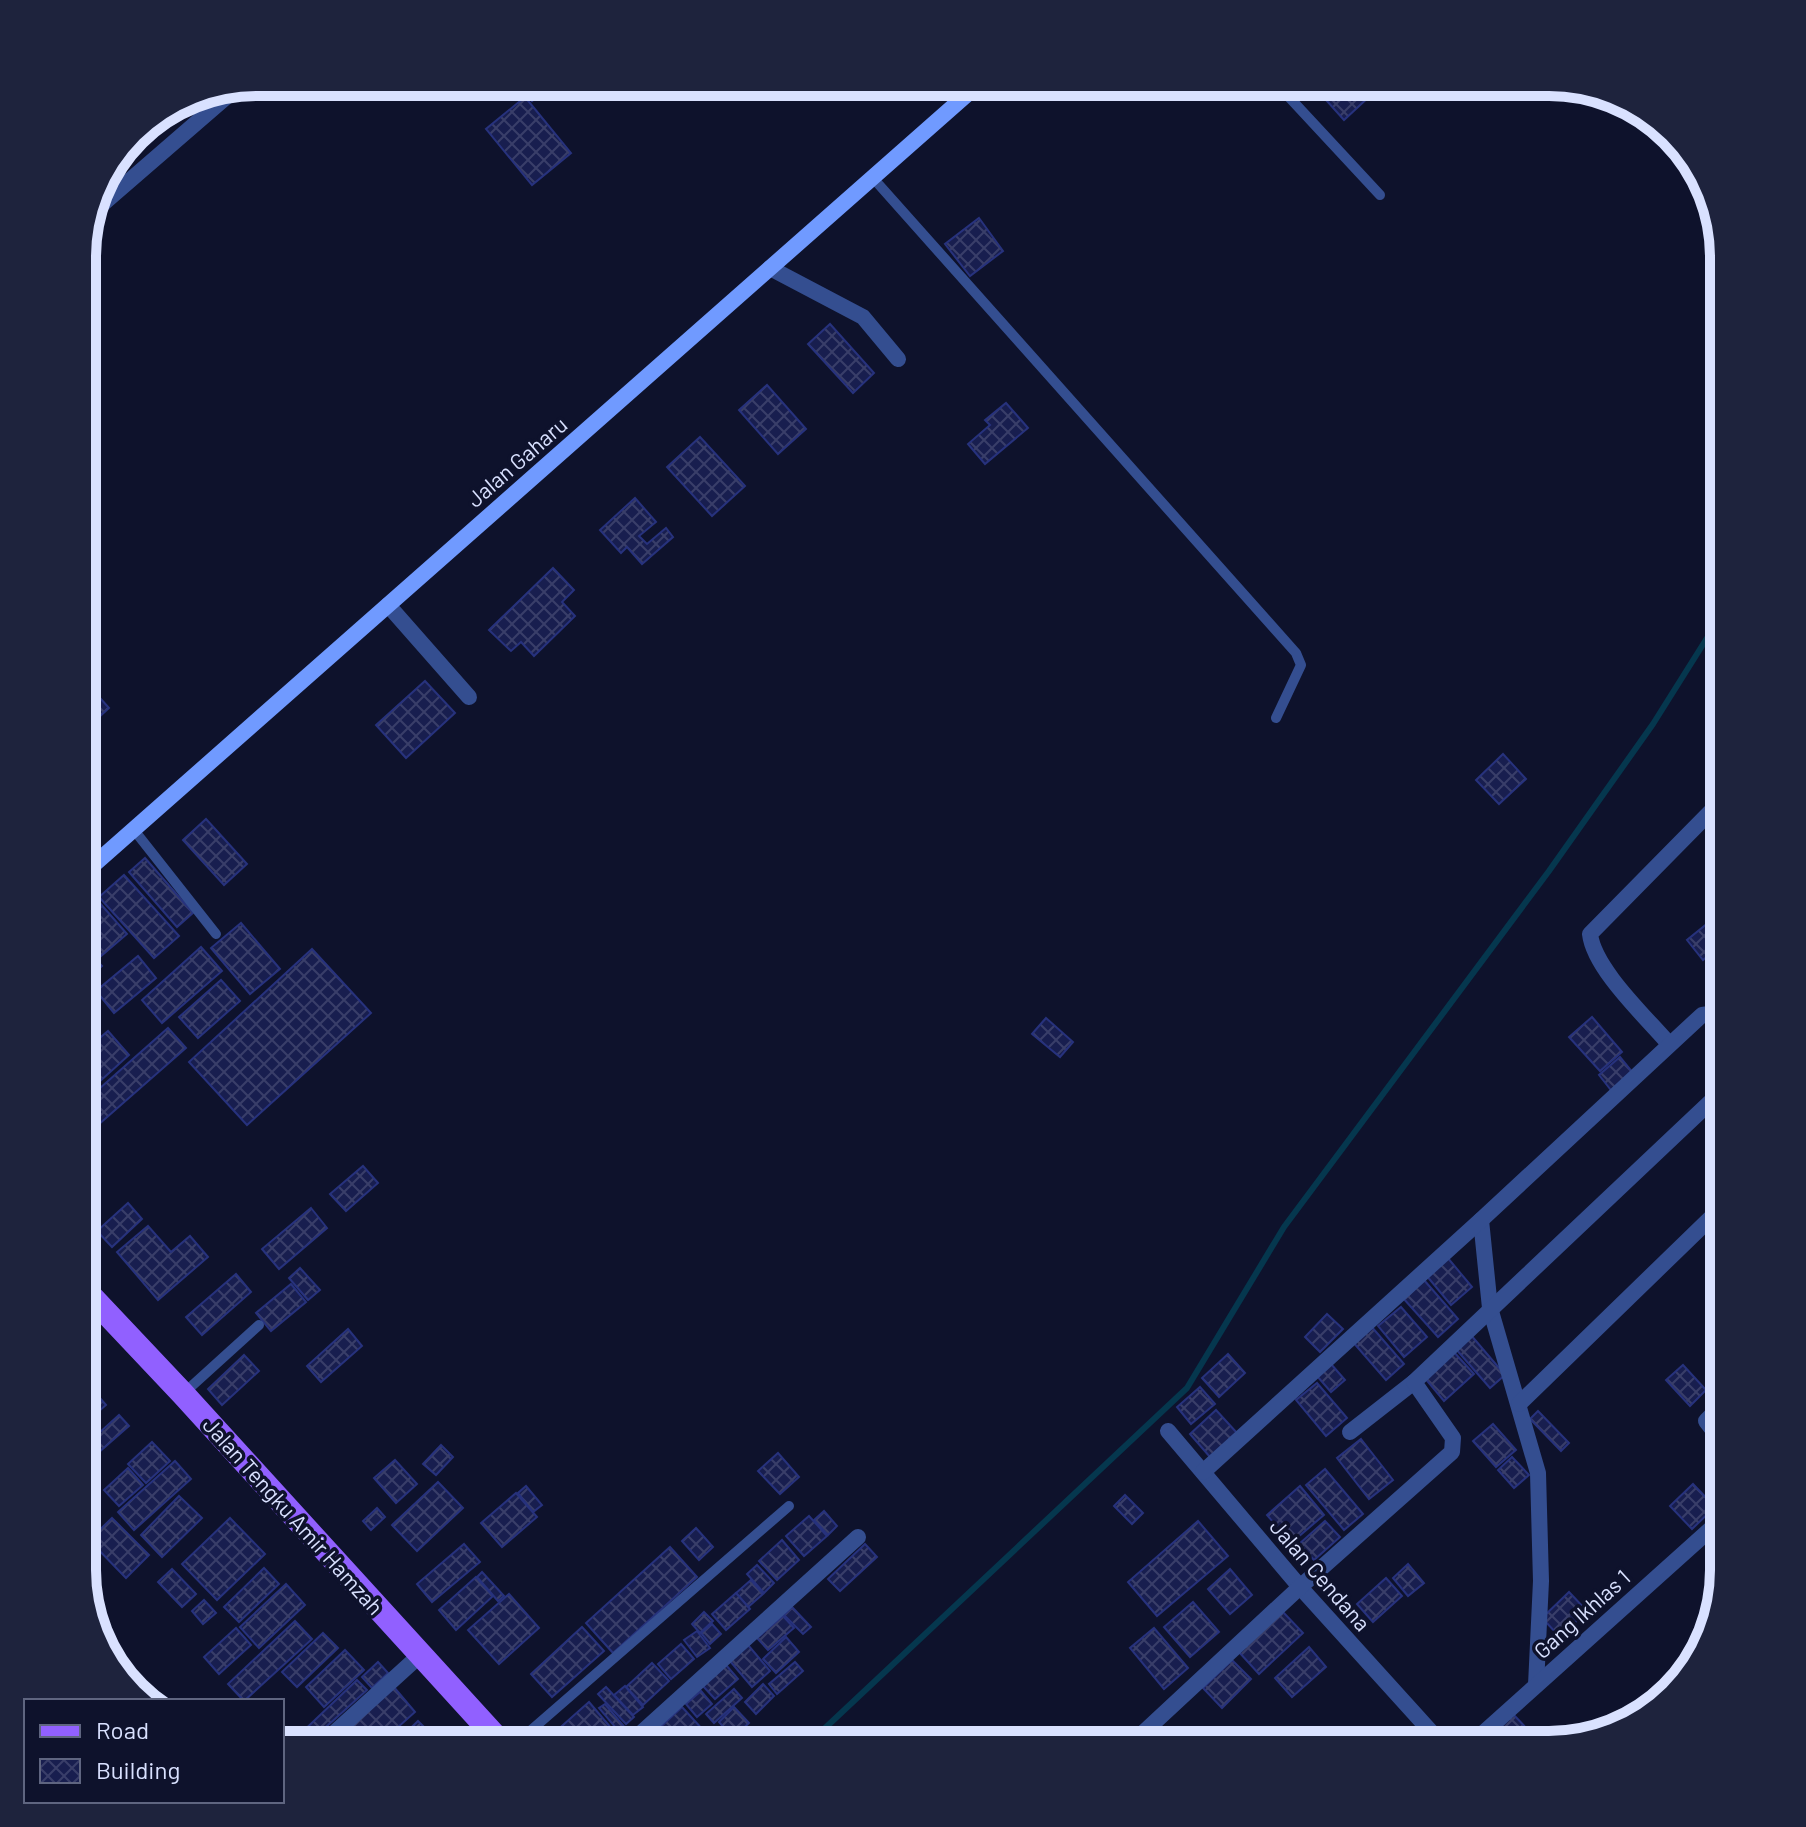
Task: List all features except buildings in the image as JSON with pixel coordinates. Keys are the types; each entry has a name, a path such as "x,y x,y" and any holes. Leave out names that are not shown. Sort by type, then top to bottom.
{"main road":[{"name":"Jalan Tengku Amir Hamzah","path":"96,1302 490,1731"}],"street":[{"name":"Jalan Gaharu","path":"96,863 965,96"},
{"path":"106,201 223,100"},
{"path":"770,268 863,317 898,359"},
{"path":"388,605 469,697"},
{"path":"1669,1044 1613,978 1591,946 1590,934 1710,812"},
{"path":"1203,1472 1481,1220 1669,1044 1702,1015 1710,1014"},
{"path":"1350,1432 1414,1382 1710,1102"},
{"path":"1519,1404 1710,1219"},
{"path":"1481,1220 1490,1308 1538,1473 1541,1581 1536,1685"},
{"path":"1145,1731 1454,1449 1453,1438 1414,1382"},
{"name":"Jalan Cendana","path":"1168,1431 1300,1587 1430,1731"},
{"name":"Gang Ikhlas 1","path":"1485,1731 1710,1530"},
{"path":"643,1731 858,1537"},
{"path":"336,1731 419,1656"}],"lane":[{"path":"1288,96 1380,195"},
{"path":"873,178 1296,653 1301,665 1276,718"},
{"path":"134,830 216,934"},
{"path":"183,1394 259,1325"},
{"path":"530,1731 789,1506"}],"waterway":[{"path":"822,1731 1187,1388 1284,1227 1549,871 1653,724 1710,633"}]}
